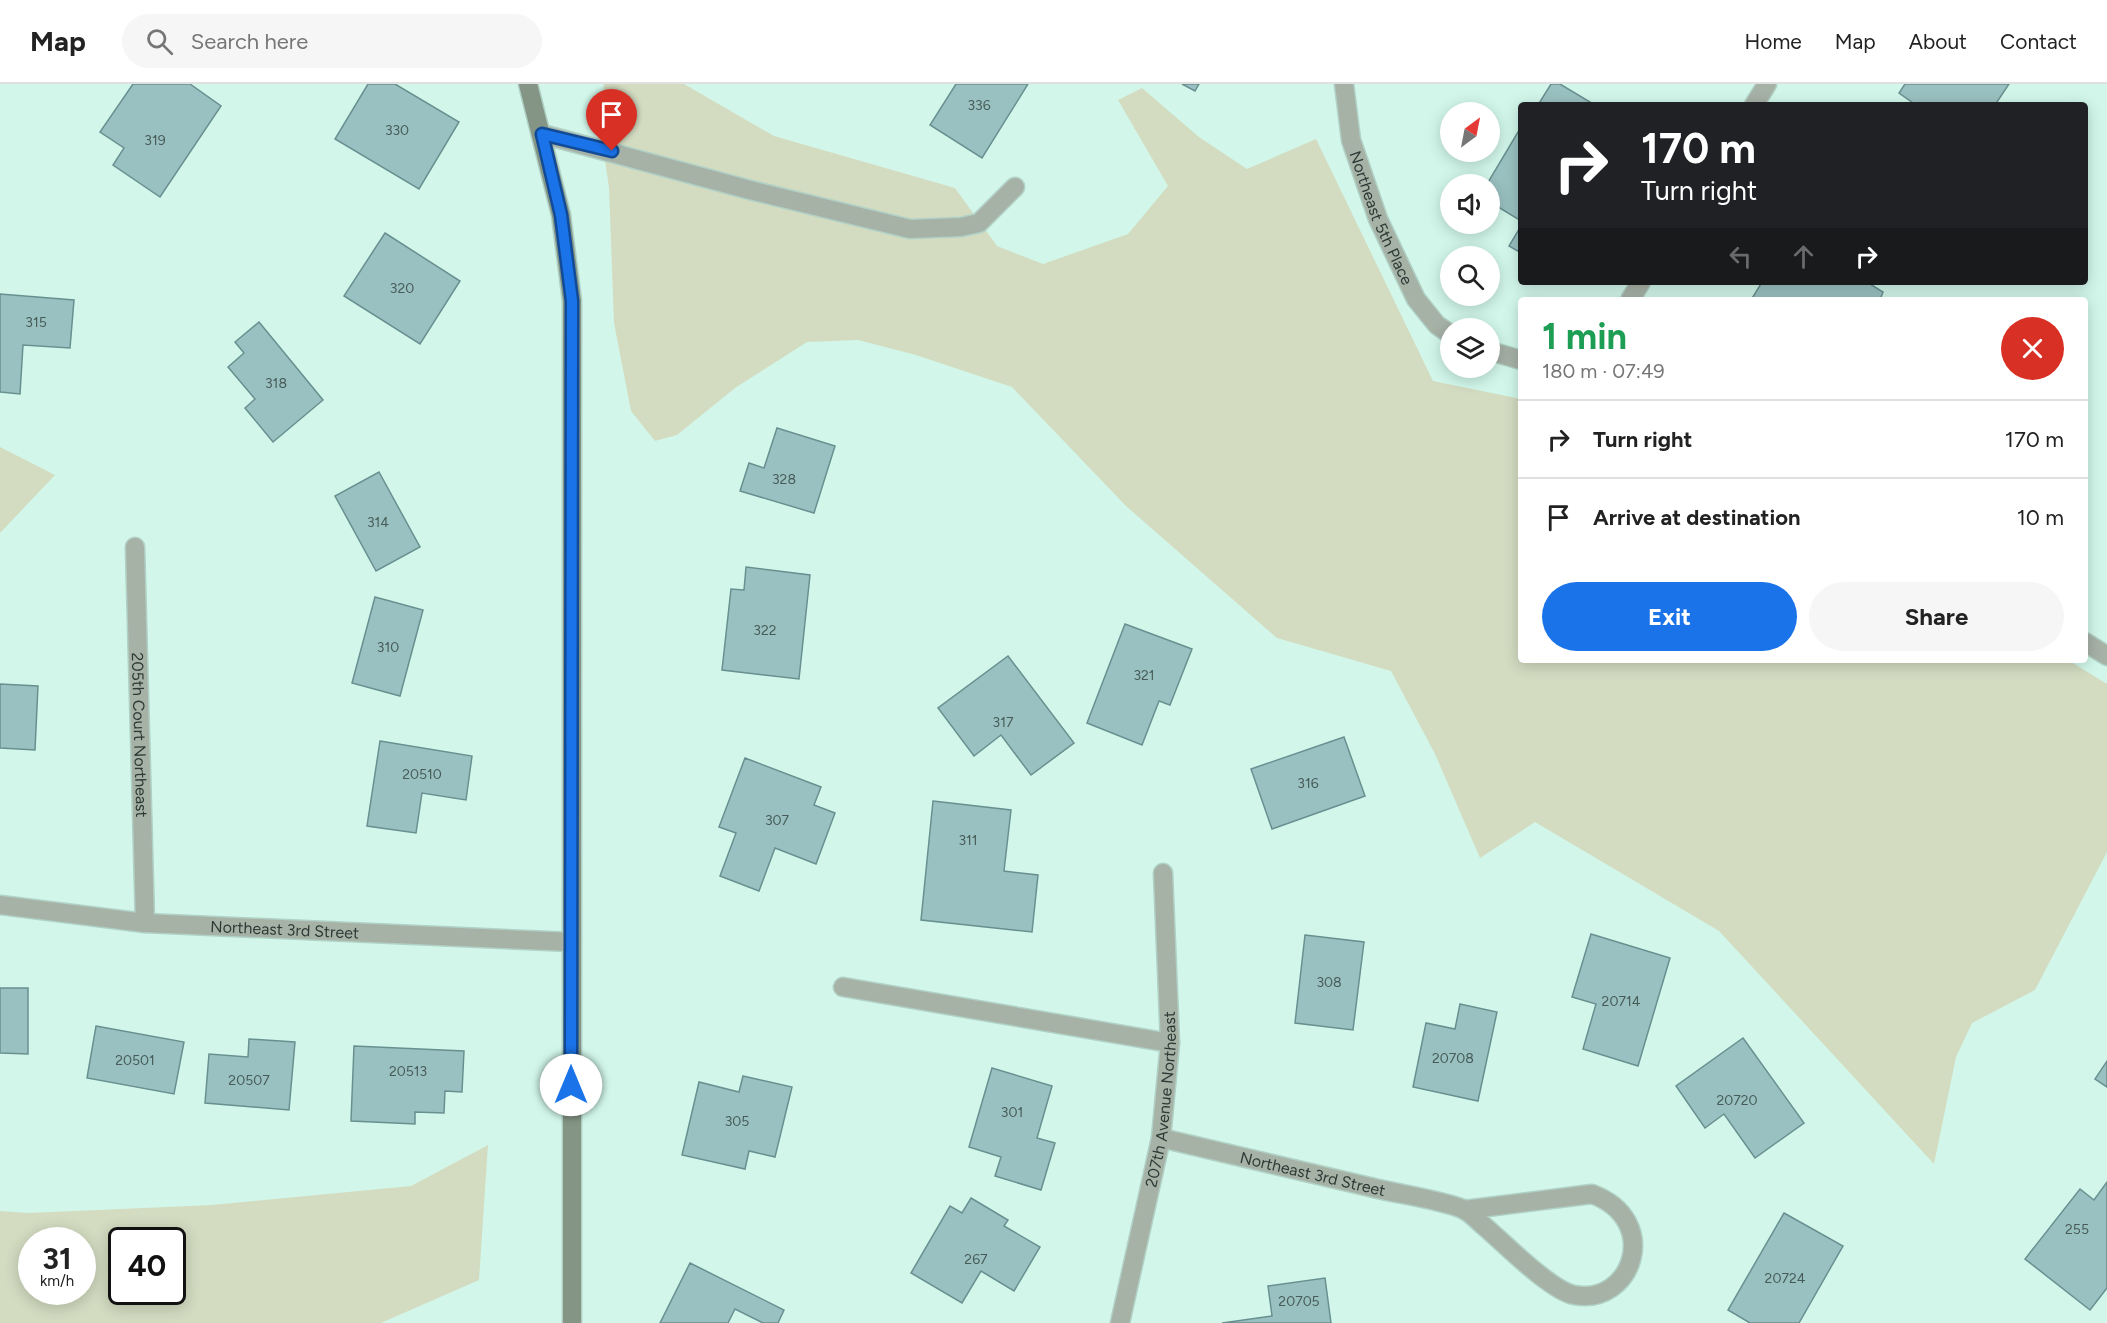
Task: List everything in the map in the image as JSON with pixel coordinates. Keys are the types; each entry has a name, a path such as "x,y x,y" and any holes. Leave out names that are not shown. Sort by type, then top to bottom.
{"street":[{"path":"528,84 561,215 572,301 572,1323"},
{"name":"Northeast 5th Place","path":"1344,84 1351,140 1378,219 1416,299 1440,327"},
{"path":"1756,102 1767,84"},
{"path":"542,134 910,229 961,227 979,222 1015,187"},
{"path":"1500,354 1518,359"},
{"name":"205th Court Northeast","path":"135,547 145,923"},
{"path":"2088,644 2107,656"},
{"name":"207th Avenue Northeast","path":"1120,1323 1161,1138 1170,1043 1163,873"},
{"name":"Northeast 3rd Street","path":"0,905 145,923 571,942"},
{"path":"843,987 1170,1043"},
{"name":"Northeast 3rd Street","path":"1161,1138 1464,1210 1592,1194 1606,1199 1619,1209 1628,1222 1633,1237 1633,1252 1624,1274 1607,1290 1592,1295 1561,1292 1464,1210"}],"green space":[{"path":"604,84 684,84 774,136 955,188 997,246 1043,264 1128,234 1168,186 1118,100 1142,88 1199,137 1247,169 1316,139 1433,381 1518,398 1518,663 2073,663 2107,684 2107,852 2035,990 1972,1023 1956,1057 1934,1164 1719,931 1535,822 1480,858 1435,754 1391,671 1277,638 1126,506 1012,387 916,355 858,340 807,342 735,388 677,435 655,441 631,411 614,323 609,188 600,125"},
{"path":"0,447 55,475 0,533"},
{"path":"488,1145 479,1280 381,1323 0,1323 0,1211 28,1213 212,1205 411,1186"}],"building":[{"path":"133,84 190,84 221,106 160,197 113,165 124,148 100,132"},
{"path":"368,84 395,84 459,122 419,189 335,139"},
{"path":"956,84 1028,84 982,158 930,125"},
{"path":"1182,84 1199,84 1195,91"},
{"path":"1551,84 1560,84 1590,102 1540,102"},
{"path":"1905,84 2009,84 1997,102 1912,102 1899,93"},
{"path":"1518,132 1518,219 1500,208 1500,174 1493,174"},
{"path":"1518,231 1518,251 1509,246"},
{"path":"385,233 460,281 420,344 344,296"},
{"path":"1760,285 1872,285 1883,292 1881,297 1753,297"},
{"path":"0,294 74,300 70,348 23,345 20,394 0,392"},
{"path":"259,322 323,400 273,442 245,408 255,399 228,367 244,353 235,342"},
{"path":"777,428 835,446 814,513 740,491 749,463 764,468"},
{"path":"379,472 420,547 376,571 335,496"},
{"path":"746,567 810,575 799,679 722,670 731,589 744,590"},
{"path":"375,597 423,610 400,696 352,683"},
{"path":"1125,624 1192,649 1170,705 1159,701 1142,745 1087,723"},
{"path":"1008,656 1074,743 1031,775 1001,735 974,756 938,708"},
{"path":"0,684 38,686 35,750 0,748"},
{"path":"1344,737 1365,796 1272,829 1251,769"},
{"path":"380,741 472,756 466,800 422,793 416,833 367,826"},
{"path":"745,758 821,787 814,805 835,813 816,864 775,848 759,891 720,876 736,833 719,827"},
{"path":"933,801 1011,810 1004,871 1038,875 1032,932 921,920"},
{"path":"1591,934 1670,958 1638,1066 1583,1049 1596,1004 1572,997"},
{"path":"1305,935 1364,942 1353,1030 1295,1023"},
{"path":"0,988 28,988 28,1054 0,1053"},
{"path":"1460,1004 1497,1012 1478,1101 1413,1087 1426,1023 1455,1029"},
{"path":"96,1026 184,1042 174,1094 87,1078"},
{"path":"1743,1038 1804,1123 1755,1158 1724,1114 1705,1128 1676,1086"},
{"path":"249,1039 295,1042 289,1110 205,1103 209,1054 248,1057"},
{"path":"354,1046 464,1051 462,1092 445,1091 444,1113 415,1112 415,1124 351,1121"},
{"path":"2107,1061 2107,1087 2095,1079"},
{"path":"992,1068 1052,1086 1037,1138 1055,1143 1041,1190 995,1176 1001,1157 969,1147"},
{"path":"743,1076 792,1087 775,1157 749,1151 745,1169 682,1155 699,1082 739,1092"},
{"path":"2107,1182 2107,1288 2090,1310 2025,1259 2080,1189 2094,1200"},
{"path":"971,1198 1008,1220 1004,1226 1040,1247 1014,1291 981,1271 962,1303 911,1273 950,1206 962,1213"},
{"path":"1784,1213 1843,1246 1799,1323 1750,1323 1728,1310"},
{"path":"690,1263 784,1310 778,1323 763,1323 735,1309 728,1323 660,1323"},
{"path":"1325,1278 1331,1323 1222,1323 1272,1316 1268,1286"}],"route":[{"path":"571,1085 572,301 561,215 542,134 612,151"}]}
